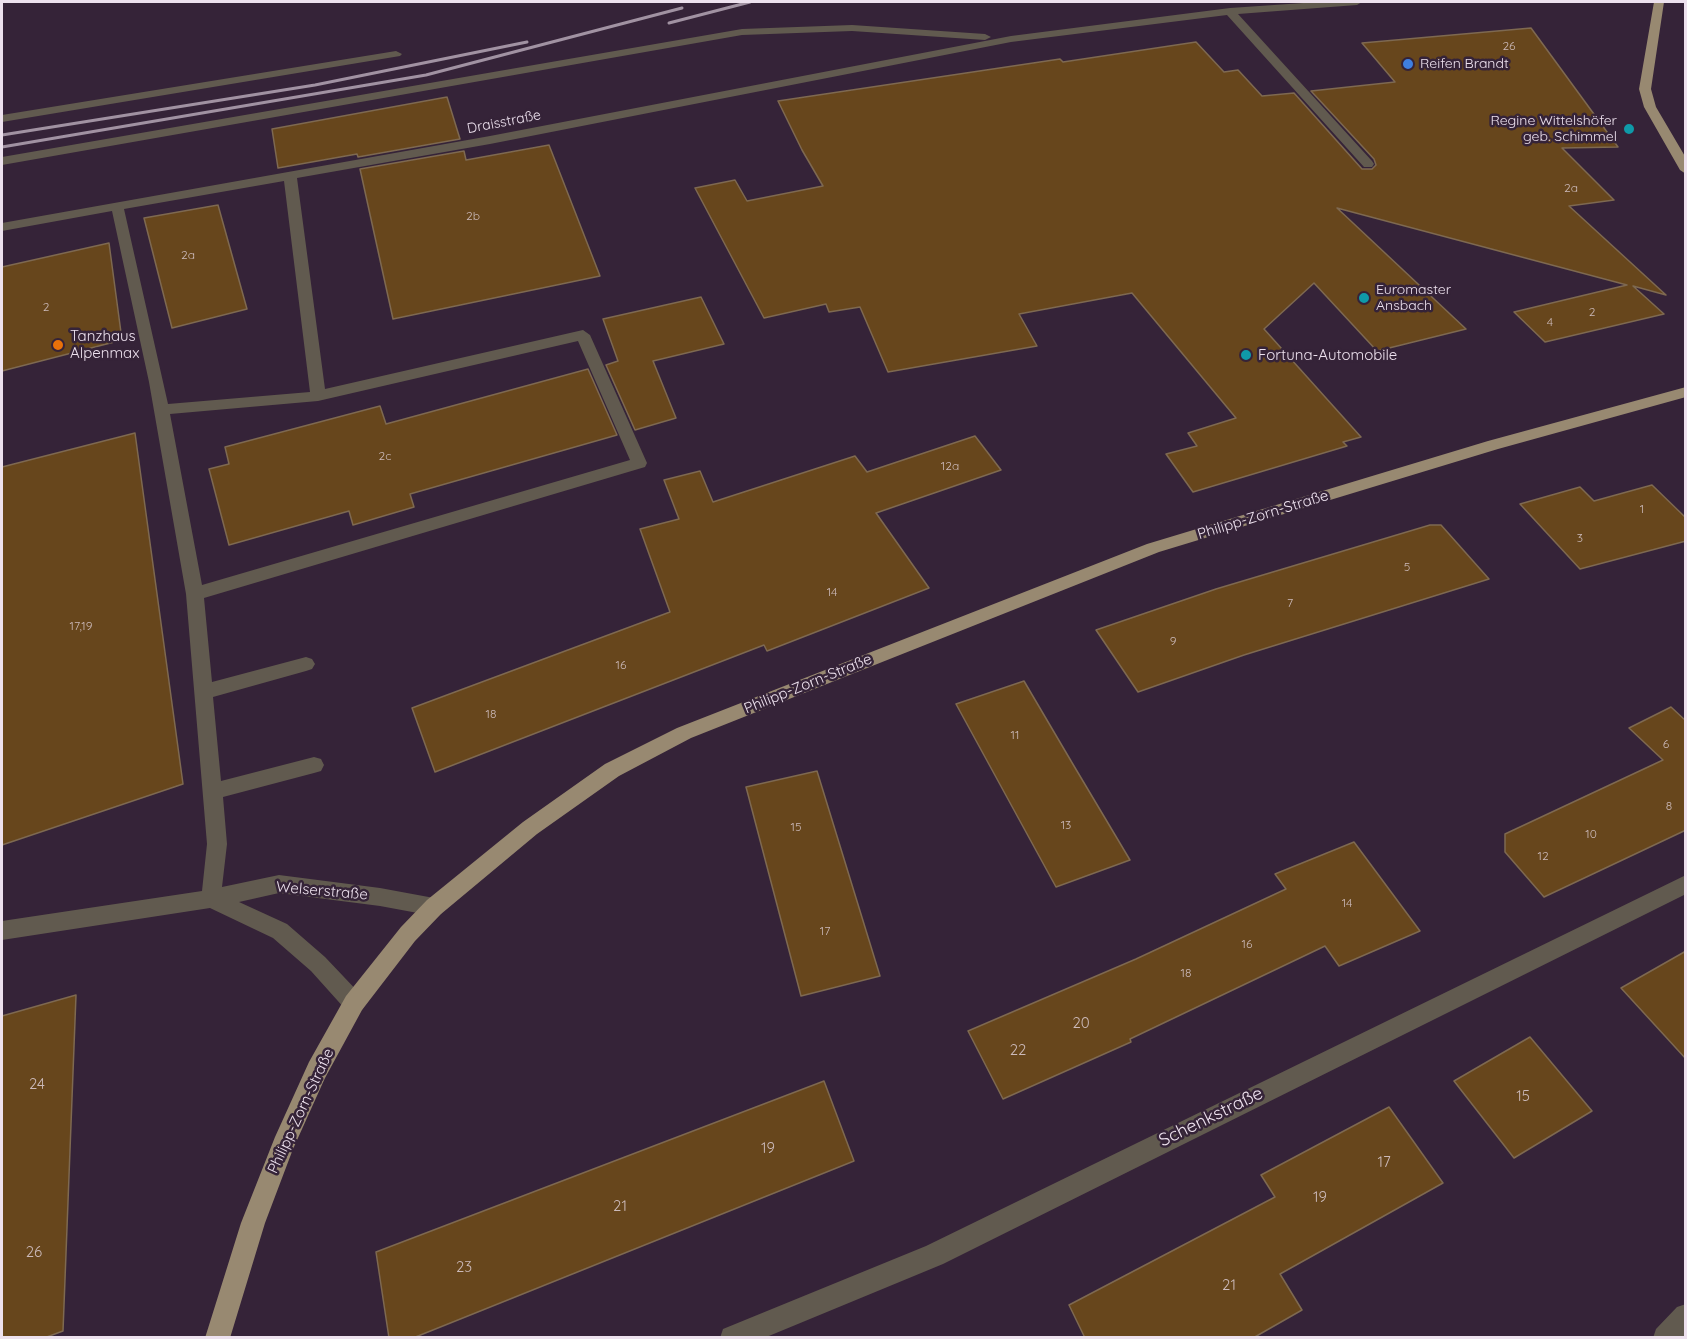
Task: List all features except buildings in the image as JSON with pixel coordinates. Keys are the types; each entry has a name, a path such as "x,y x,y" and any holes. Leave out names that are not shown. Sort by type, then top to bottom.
{"main road":[{"path":"1659,2 1645,89 1650,107 1686,171"},
{"name":"Philipp-Zorn-Straße","path":"217,1338 253,1223 283,1145 317,1070 354,1003 408,934 435,907 530,828 612,770 684,733 1153,548 1483,448 1686,392"}],"street":[{"name":"Draisstraße","path":"2,227 290,177 1011,39 1230,11 1357,2"},
{"path":"1230,11 1368,164"},
{"name":"Draisstraße","path":"2,161 742,32 852,28 1011,39"},
{"path":"2,119 396,54"},
{"path":"290,177 318,396"},
{"path":"117,206 161,410 195,594 217,844 211,899 280,931 318,964 354,1003"},
{"path":"161,410 318,396 583,335 639,463 195,594"},
{"path":"204,692 306,664"},
{"path":"213,791 314,765"},
{"name":"Welserstraße","path":"2,931 211,899 279,884 380,897 435,907"},
{"name":"Schenkstraße","path":"732,1338 934,1254 1686,884"},
{"path":"1665,1338 1686,1316"}],"railway":[{"path":"669,23 750,2"},
{"path":"2,147 426,75 682,8"},
{"path":"2,135 315,85 527,42"}],"place":[{"name":"Reifen Brandt","path":"1408,64"},
{"name":"Regine Wittelshöfer geb. Schimmel","path":"1629,129"},
{"name":"Euromaster Ansbach","path":"1364,298"},
{"name":"Tanzhaus Alpenmax","path":"58,345"},
{"name":"Fortuna-Automobile","path":"1246,355"}]}
